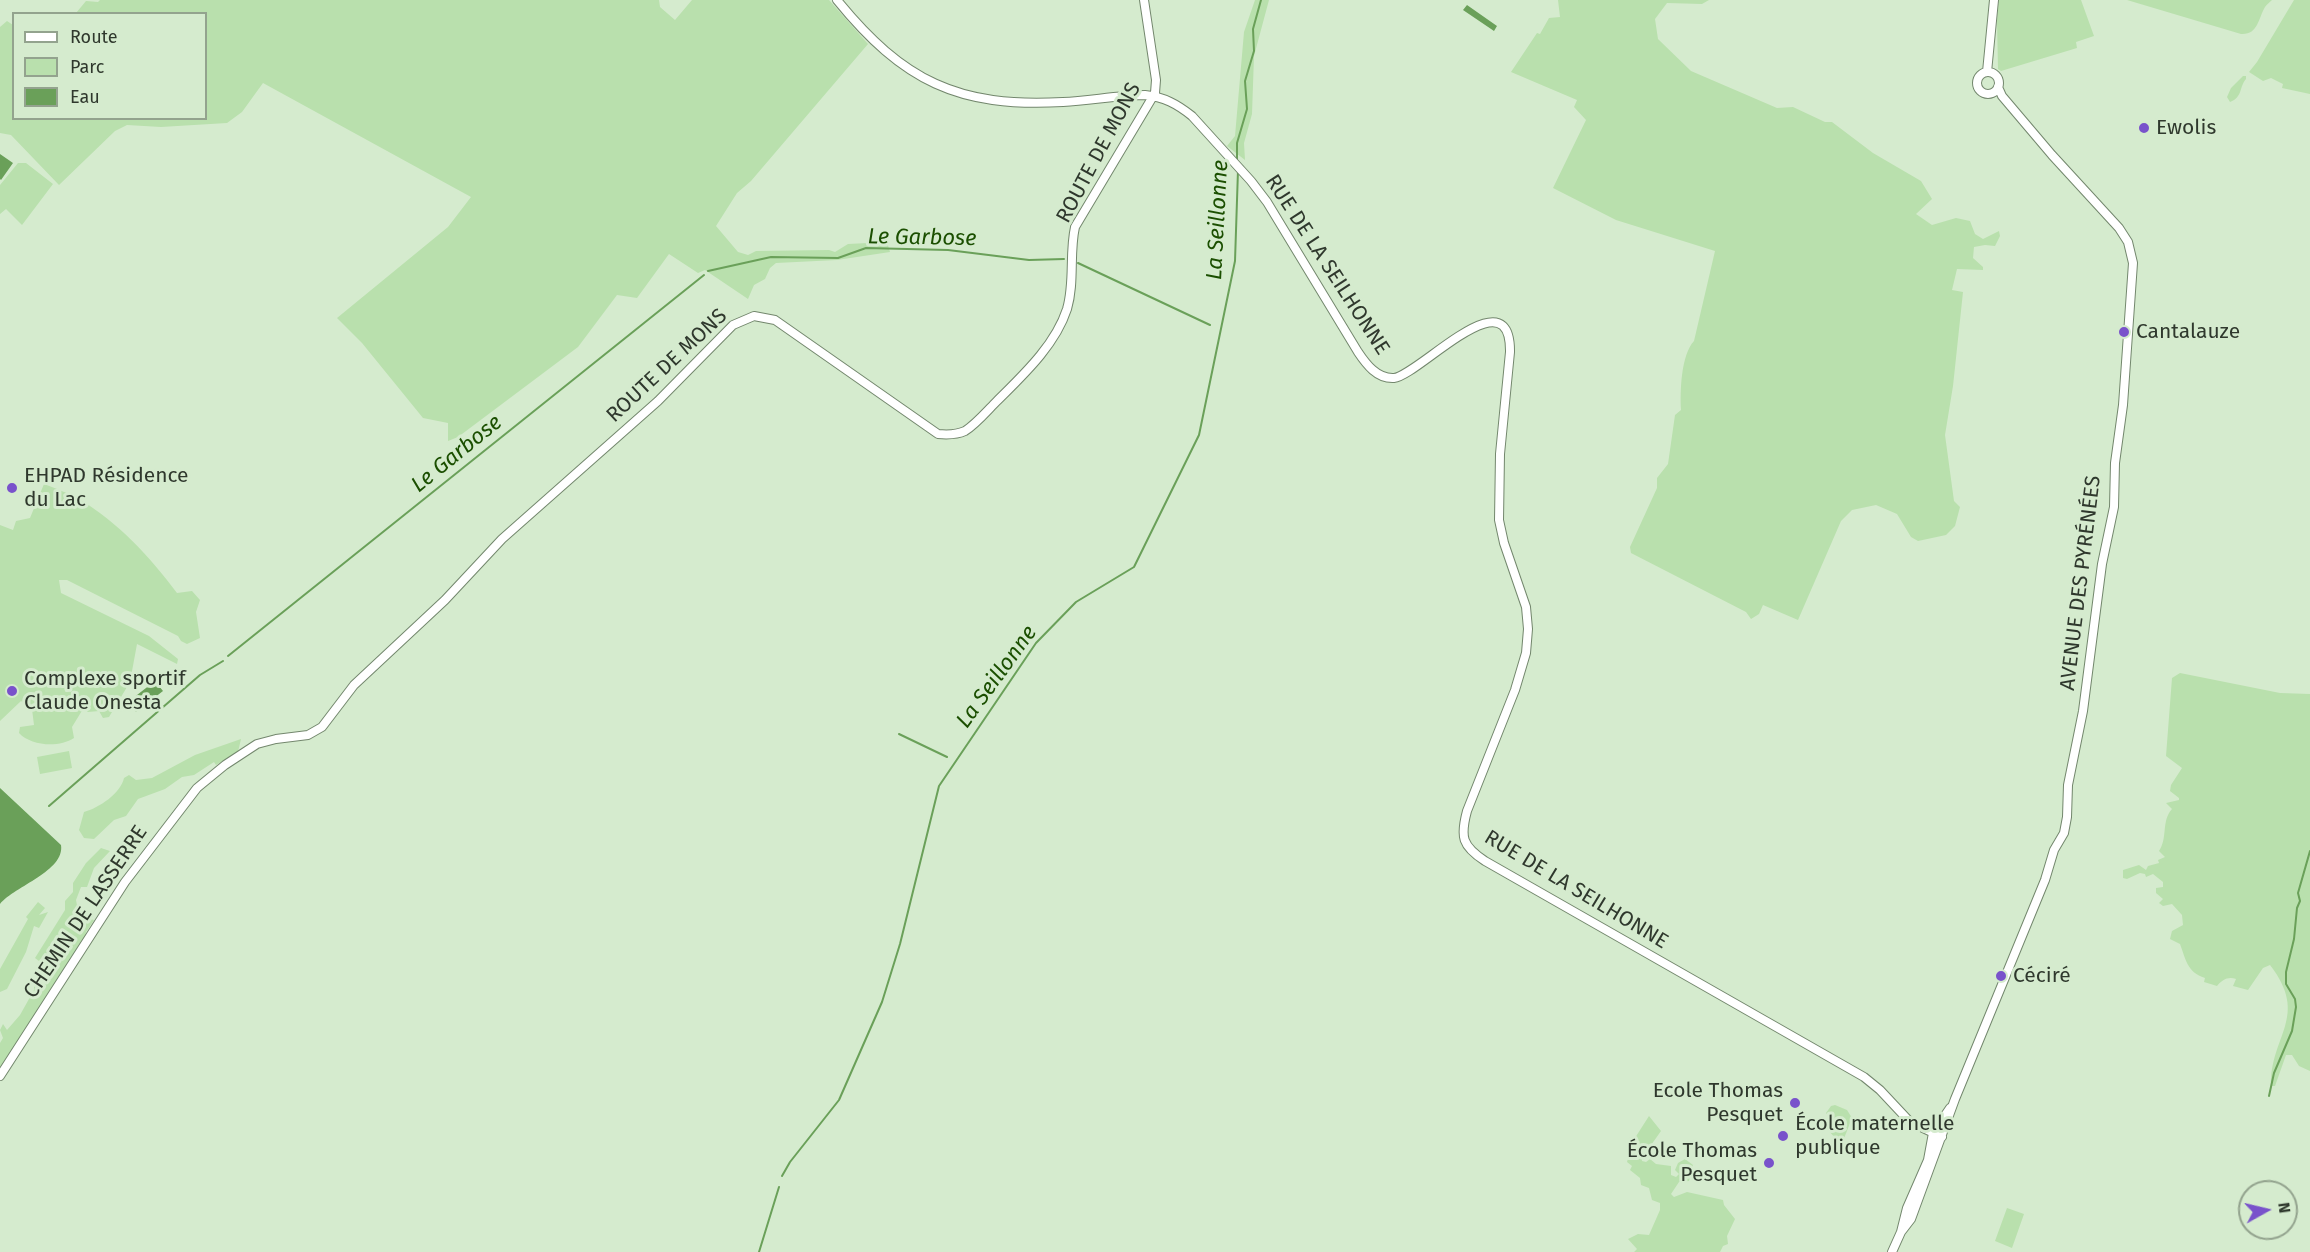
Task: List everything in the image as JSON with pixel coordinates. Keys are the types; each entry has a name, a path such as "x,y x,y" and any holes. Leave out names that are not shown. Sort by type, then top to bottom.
{"street":[{"path":"837,0 890,56 920,77 963,95 1001,102 1034,104 1133,95 1152,96"},
{"name":"ROUTE DE MONS","path":"186,801 208,778 248,749 267,741 308,735 322,727 354,685 445,600 502,539 658,401 725,332 740,320 754,316 775,320 938,434 954,435 969,428 1027,370 1060,325 1070,293 1072,247 1076,227 1156,87 1144,0"},
{"path":"1986,72 1994,0"},
{"path":"1986,72 1996,76 1995,90 1982,92 1977,86 1980,75 1986,72"},
{"name":"AVENUE DES PYRÉNÉES","path":"1901,1232 1911,1219 1955,1099 2045,880 2054,850 2066,826 2068,784 2083,711 2102,564 2114,507 2115,464 2123,405 2133,277 2132,252 2123,233 1995,90"},
{"name":"RUE DE LA SEILHONNE","path":"1152,96 1161,97 1192,116 1251,181 1267,202 1358,352 1374,371 1388,378 1402,376 1465,331 1482,323 1495,323 1508,335 1510,352 1500,454 1498,520 1526,607 1528,640 1518,683 1467,811 1462,830 1466,845 1485,861 1864,1077 1880,1090 1910,1122 1942,1137"},
{"name":"CHEMIN DE LASSERRE","path":"0,1076 125,882 186,801"},
{"name":"AVENUE DES PYRÉNÉES","path":"1892,1252 1901,1232 1907,1208 1928,1160 1933,1133 1955,1099"}],"green space":[{"path":"100,0 659,0 660,7 675,20 692,0 829,0 868,44 751,181 737,193 716,226 738,252 748,255 756,251 829,250 835,252 848,244 887,242 890,252 837,260 776,263 770,268 765,279 754,285 748,299 705,270 698,273 669,254 637,298 617,295 578,347 458,437 448,441 448,423 423,418 362,343 337,318 448,227 471,197 263,83 242,112 227,123 161,127 127,125 115,131 59,185 11,135 0,133 0,27 7,21 12,24 12,120 207,120 207,12 77,12 86,1 98,2"},
{"path":"1255,0 1269,0 1254,56 1252,114 1244,143 1245,160 1227,146 1235,136 1244,32"},
{"path":"1558,0 1709,0 1702,4 1667,3 1655,19 1658,39 1691,71 1777,108 1793,107 1825,122 1832,122 1873,153 1921,181 1932,199 1916,214 1932,225 1956,218 1970,221 1975,234 1983,239 1999,231 2000,236 1995,246 1974,247 1973,258 1983,267 1983,270 1957,269 1952,290 1963,292 1953,386 1945,435 1954,501 1960,507 1955,526 1946,535 1918,541 1911,537 1897,514 1876,505 1852,510 1841,521 1798,620 1763,605 1759,614 1751,619 1746,612 1631,553 1630,547 1657,488 1657,478 1668,464 1675,415 1681,410 1684,364 1694,341 1715,251 1616,220 1553,188 1586,120 1574,107 1577,100 1511,72 1537,33 1540,34 1549,18 1560,17"},
{"path":"1999,0 2081,0 2094,36 2076,42 2077,48 2001,71 1998,69"},
{"path":"2127,0 2272,0 2265,7 2254,29 2247,34 2241,34"},
{"path":"2294,0 2310,0 2310,94 2282,88 2283,84 2271,78 2263,81 2249,72"},
{"path":"2243,76 2246,76 2246,79 2239,95 2230,102 2227,97 2231,88"},
{"path":"18,163 26,163 53,184 22,225 6,209 0,214 0,185"},
{"path":"44,484 94,508 133,542 177,593 192,591 200,600 196,612 200,638 187,644 178,636 67,580 59,580 61,593 149,636 178,659 177,664 137,644 130,682 109,717 103,718 99,711 88,712 83,709 72,727 74,738 53,744 31,741 19,733 20,727 34,725 32,709 21,701 0,721 0,525 13,530 16,521 30,518"},
{"path":"2180,673 2280,693 2310,694 2310,1071 2299,1066 2292,1055 2286,1055 2275,1086 2271,1086 2272,1068 2288,1013 2287,999 2281,983 2270,965 2263,968 2248,990 2233,986 2236,979 2233,978 2225,979 2217,986 2204,982 2205,978 2194,972 2188,965 2180,944 2170,939 2172,931 2183,925 2182,915 2172,904 2163,906 2159,903 2163,899 2156,893 2156,888 2163,887 2163,882 2153,874 2146,877 2145,874 2140,873 2127,879 2123,878 2123,870 2139,865 2146,870 2148,866 2159,863 2158,860 2165,857 2159,851 2167,819 2172,809 2166,803 2179,800 2170,791 2171,785 2182,768 2166,756 2172,678"},
{"path":"241,739 238,752 216,765 214,762 194,775 182,777 165,789 138,799 126,816 114,820 94,839 84,838 79,830 84,812 108,799 129,775 136,780 152,778 195,755"},
{"path":"69,751 72,768 40,774 37,757"},
{"path":"101,848 110,851 94,868 87,887 81,887 76,900 79,916 94,920 86,932 84,944 0,1069 0,1043 3,1038 0,1030 3,1024 7,1030 20,1015 43,973 52,973 55,968 49,958 43,964 35,958 65,910 65,901 73,892 73,883 86,863"},
{"path":"38,902 45,908 39,915 48,912 39,928 34,926 26,952 7,989 0,992 0,969 28,919 26,917"},
{"path":"1835,1105 1847,1110 1852,1118 1843,1141 1839,1142 1827,1129 1829,1117 1826,1113 1831,1106"},
{"path":"1649,1116 1661,1131 1649,1148 1641,1148 1642,1161 1646,1162 1650,1159 1656,1164 1671,1166 1671,1175 1676,1177 1679,1174 1675,1170 1678,1163 1685,1159 1693,1165 1689,1181 1679,1182 1671,1194 1674,1197 1687,1192 1723,1200 1724,1205 1735,1219 1727,1236 1728,1244 1723,1246 1720,1252 1634,1252 1637,1249 1628,1239 1638,1234 1649,1235 1660,1210 1660,1203 1652,1200 1649,1188 1641,1185 1640,1178 1630,1170 1632,1166 1627,1162 1633,1141"},
{"path":"2007,1208 2024,1214 2012,1248 1995,1241"}],"water":[{"path":"1467,5 1497,26 1494,31 1463,10"},
{"path":"0,154 13,163 1,180 0,179"},
{"path":"155,681 163,691 136,712 128,702"},
{"path":"0,788 61,845 60,854 55,863 38,878 7,897 0,904"}],"waterway":[{"name":"La Seillonne","path":"1237,162 1237,143 1247,109 1245,81 1254,51 1253,29 1261,0"},
{"name":"La Seillonne","path":"782,1176 790,1162 839,1100 882,1002 900,944 939,786 1036,643 1076,602 1134,567 1199,435 1235,261 1238,170"},
{"name":"Le Garbose","path":"708,271 771,257 838,258 866,248 948,250 1029,260 1064,259"},
{"name":"Le Garbose","path":"1078,263 1210,325"},
{"name":"Le Garbose","path":"228,656 704,275"},
{"name":"Le Garbose","path":"49,806 200,675 223,661"},
{"path":"899,734 947,757"},
{"path":"2269,1096 2274,1073 2292,1031 2296,1007 2295,999 2286,984 2286,972 2300,901 2298,893 2310,851"},
{"name":"La Seillonne","path":"759,1252 779,1187"}],"place":[{"name":"Ewolis","path":"2144,128"},
{"name":"Cantalauze","path":"2124,332"},
{"name":"EHPAD Résidence du Lac","path":"12,488"},
{"name":"Complexe sportif Claude Onesta","path":"12,691"},
{"name":"Céciré","path":"2001,976"},
{"name":"Ecole Thomas Pesquet","path":"1795,1103"},
{"name":"École maternelle publique","path":"1783,1136"},
{"name":"École Thomas Pesquet","path":"1769,1163"}]}
